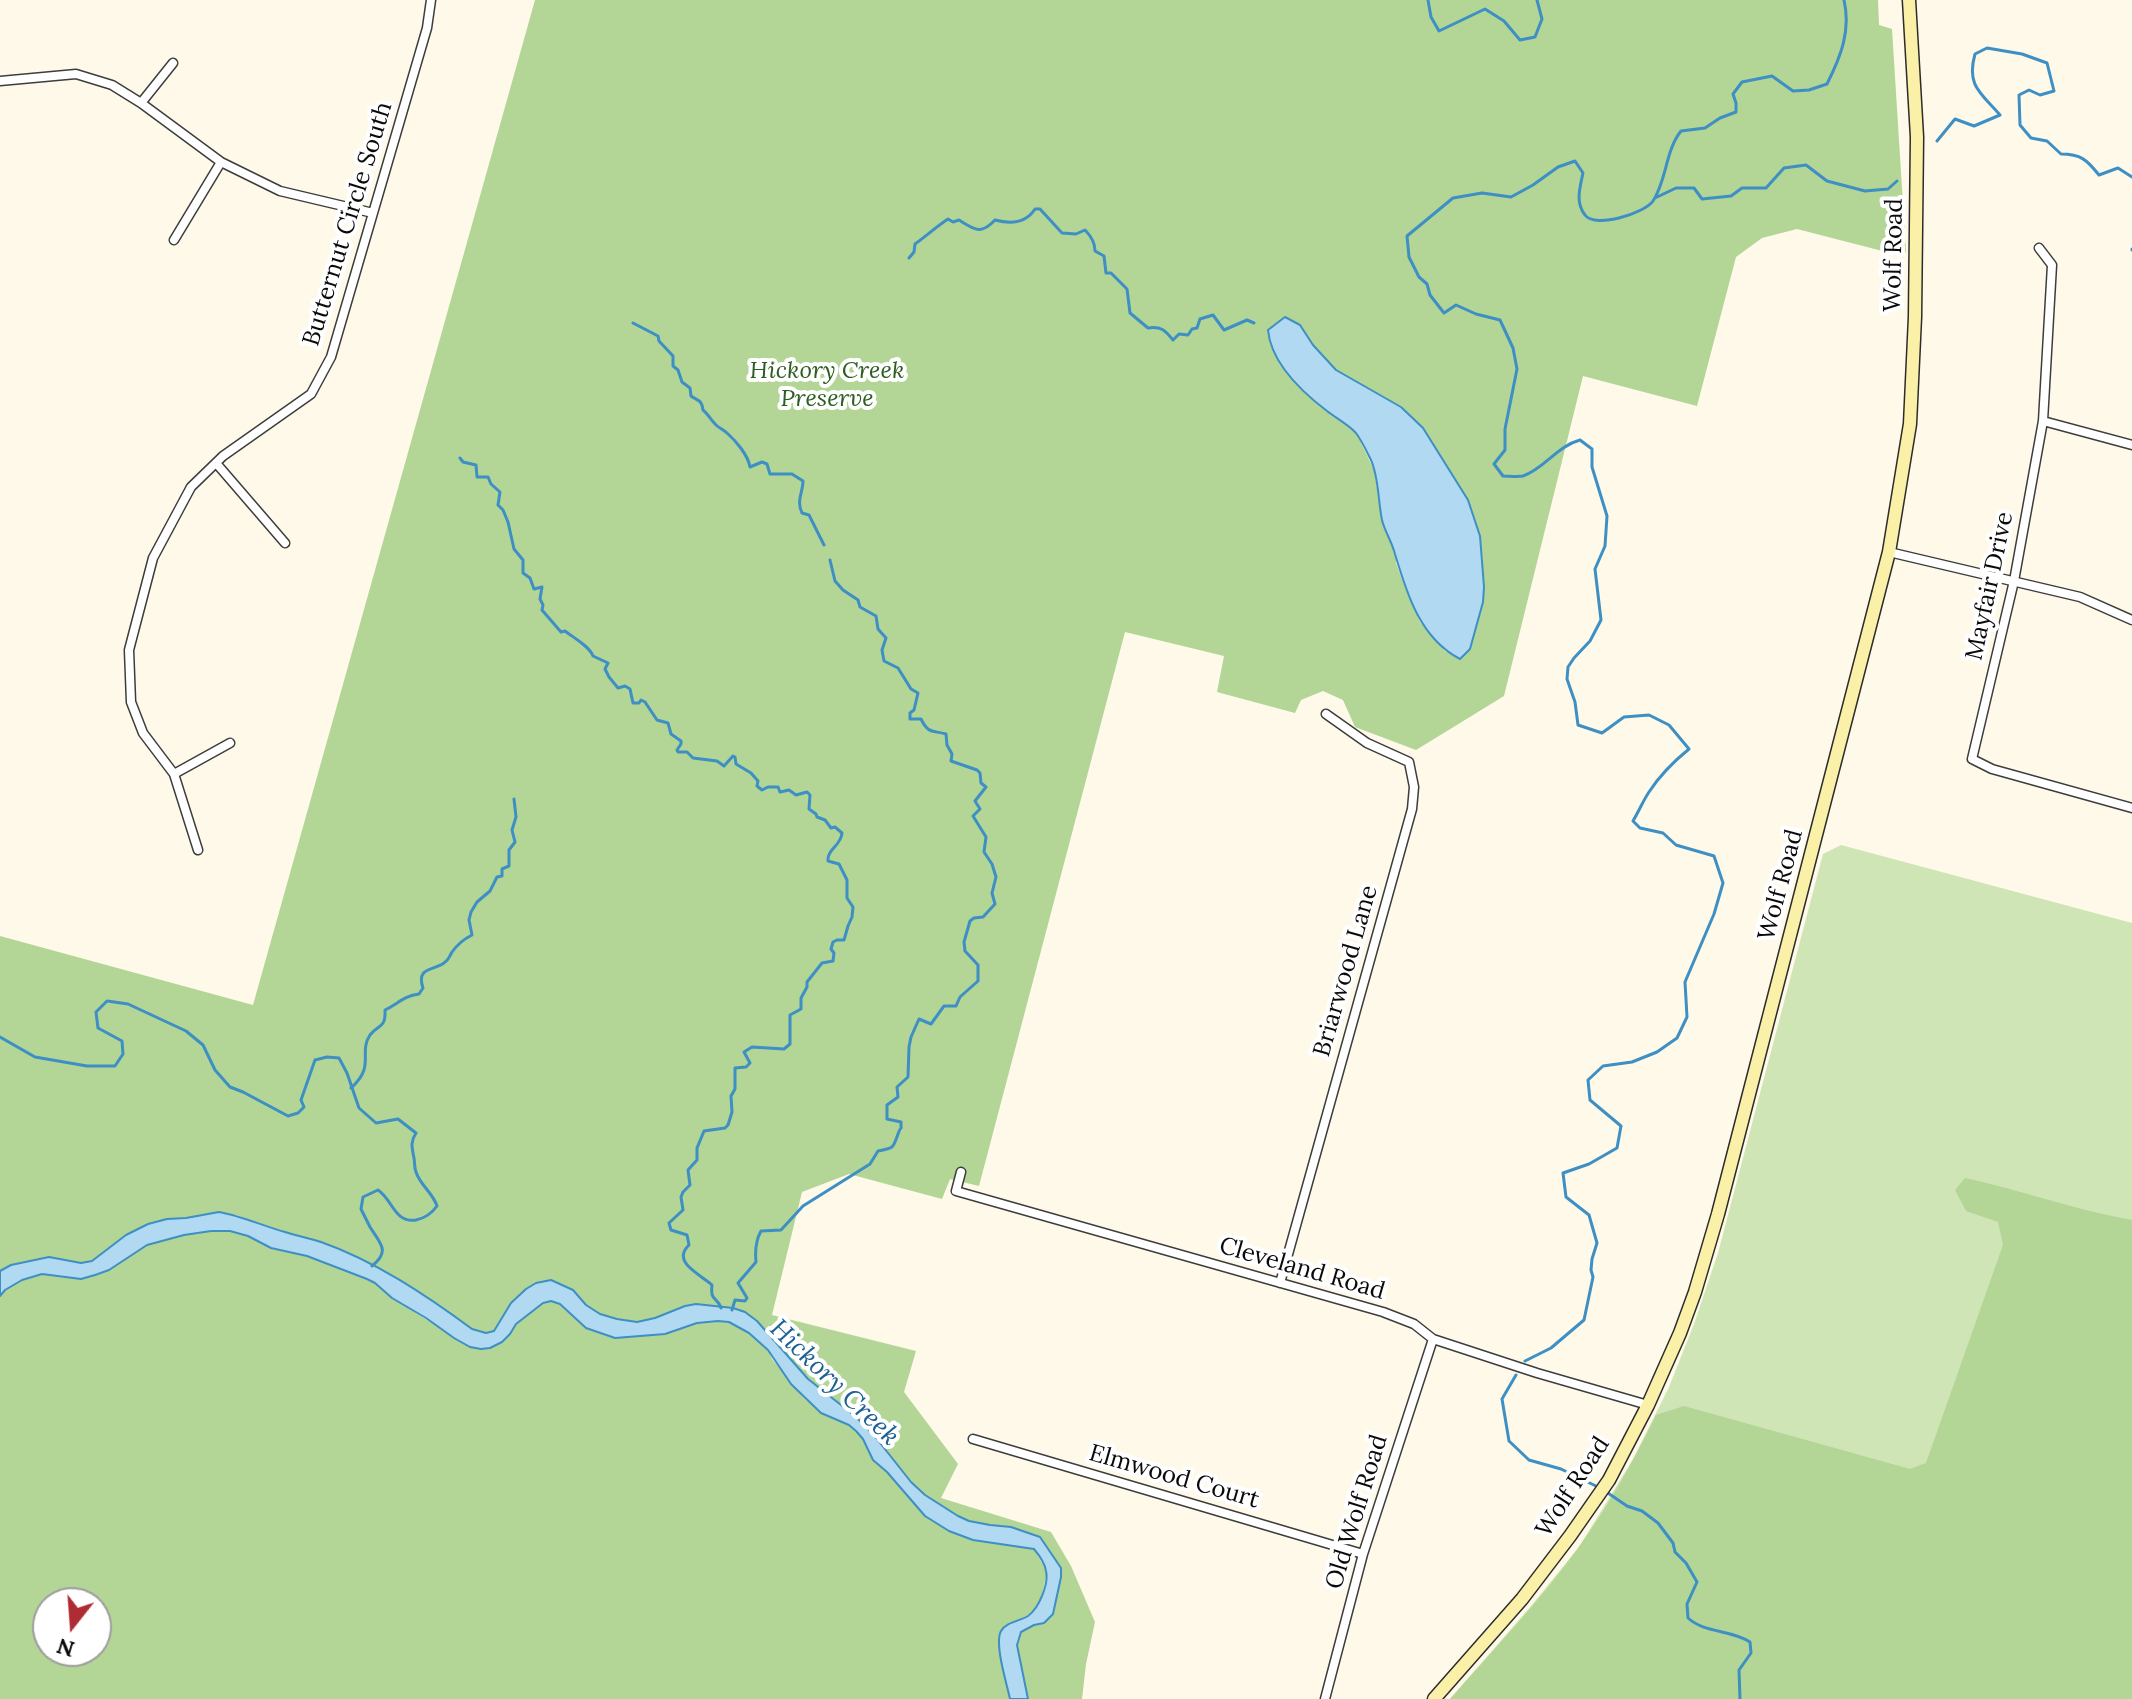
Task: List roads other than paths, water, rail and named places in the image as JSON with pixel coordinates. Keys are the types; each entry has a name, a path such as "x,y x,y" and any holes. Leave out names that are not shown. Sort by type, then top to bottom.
{"main road":[{"name":"Wolf Road","path":"1434,1699 1522,1599 1609,1480 1648,1405 1680,1333 1718,1214 1889,552 1910,424 1917,137 1909,0"}],"street":[{"name":"Butternut Circle South","path":"198,850 174,774 143,733 131,702 129,650 153,558 191,487 216,463 311,394 331,357 427,28 431,0"},
{"path":"141,103 173,63"},
{"path":"0,81 76,74 112,85 221,162 280,191 373,213"},
{"path":"174,240 221,162"},
{"name":"Mayfair Drive","path":"2039,248 2052,265 2043,421 2014,581 1972,759 1992,769 2132,808"},
{"path":"2043,421 2132,445"},
{"path":"216,463 285,543"},
{"path":"1889,552 2080,597 2132,620"},
{"name":"Briarwood Lane","path":"1280,1283 1412,809 1414,787 1409,762 1367,743 1326,714"},
{"path":"174,774 230,743"},
{"name":"Cleveland Road","path":"961,1172 956,1191 1383,1312 1414,1324 1433,1339 1648,1405"},
{"name":"Old Wolf Road","path":"1325,1699 1363,1554 1433,1339"},
{"name":"Elmwood Court","path":"973,1439 1363,1554"}],"water":[{"path":"1285,317 1300,325 1336,370 1401,407 1423,428 1468,500 1480,536 1484,587 1470,649 1460,659 1446,650 1425,627 1410,599 1382,520 1374,467 1360,439 1298,386 1275,354 1268,330"},
{"path":"219,1212 316,1241 361,1259 400,1280 472,1329 486,1333 494,1331 511,1303 526,1289 551,1280 573,1290 586,1305 600,1314 617,1319 637,1322 696,1304 745,1312 757,1321 808,1379 873,1434 925,1495 969,1521 1011,1527 1040,1537 1061,1568 1061,1577 1053,1614 1044,1623 1021,1632 1017,1645 1028,1699 1010,1699 999,1637 1006,1626 1032,1612 1042,1595 1046,1571 1036,1551 973,1540 949,1531 925,1516 873,1460 856,1431 821,1413 791,1384 768,1350 749,1333 729,1322 697,1323 665,1334 615,1338 586,1328 560,1304 551,1301 543,1303 516,1324 502,1342 490,1348 470,1347 367,1279 307,1256 271,1248 230,1231 184,1235 147,1245 109,1270 81,1279 42,1274 22,1280 0,1296 0,1271 11,1265 49,1257 81,1263 92,1261 126,1235 148,1224"}],"waterway":[{"path":"1428,0 1431,17 1439,31 1485,9 1504,21 1520,40 1535,37 1542,19 1537,0"},
{"path":"1525,1361 1551,1348 1584,1320 1597,1243 1589,1215 1566,1197 1563,1173 1589,1164 1617,1148 1621,1126 1590,1100 1588,1080 1603,1066 1632,1062 1657,1052 1677,1038 1687,1017 1685,982 1714,914 1723,883 1714,856 1676,845 1663,833 1640,828 1633,821 1658,780 1689,749 1669,725 1649,715 1624,717 1602,733 1578,725 1575,702 1567,679 1568,667 1590,641 1601,620 1595,569 1605,546 1607,516 1592,467 1592,449 1580,440 1564,447 1531,473 1503,476 1494,464 1505,450 1505,429 1517,369 1513,348 1500,320 1456,305 1444,313 1409,257 1407,236 1453,198 1482,193 1511,197 1558,167 1575,161 1583,173 1579,200 1582,210 1590,219 1620,218 1648,206 1658,193 1672,147 1681,131 1705,128 1736,112 1733,94 1742,82 1772,76 1793,91 1827,84 1843,43 1846,22 1844,0"},
{"path":"1937,141 1955,119 1974,126 2000,115 1974,82 1975,54 1987,48 2022,54 2047,63 2054,91 2040,95 2029,90 2019,95 2020,125 2031,138 2047,141 2061,154 2083,159 2099,175 2118,168 2132,177"},
{"path":"1655,198 1676,188 1694,188 1702,199 1731,196 1742,188 1766,188 1784,168 1806,165 1827,181 1865,191 1888,189 1897,181"},
{"path":"909,258 915,244 948,219 982,229 995,220 1017,221 1040,209 1062,233 1087,232 1095,251 1104,256 1106,273 1111,273 1127,289 1130,313 1148,328 1162,330 1173,340 1179,334 1188,335 1197,328 1200,319 1213,315 1224,330 1247,320 1254,323"},
{"path":"633,323 658,336 673,356 673,366 682,382 690,388 691,396 701,402 703,410 714,423 738,444 750,467 762,462 767,464 770,474 792,474 803,481 800,509 809,515 824,545"},
{"path":"460,458 463,462 476,465 477,477 488,477 500,492 498,505 508,522 514,549 523,560 523,573 530,578 534,589 542,587 542,610 561,632 565,631 593,656 608,663 605,669 609,677 618,688 625,686 630,689 633,703 645,702 657,720 668,723 671,734 681,741 678,752 687,752 693,758 717,761 724,766 733,756 736,764 751,773 762,790 778,787 780,792 789,790 796,795 807,792 810,795 809,809 831,828 835,827 842,833 828,861 839,864 847,880 847,898 853,907 844,940 833,942 833,961 822,963 807,982 801,1009 790,1015 790,1044 784,1049 752,1047 744,1052 750,1063 746,1067 735,1068 735,1089 731,1096 732,1112 728,1125 704,1131 697,1148 697,1160 688,1170 690,1185 681,1197 683,1210 669,1223 671,1230 687,1235 689,1245 684,1251 685,1262 712,1285 713,1297 721,1308"},
{"path":"732,1310 735,1300 745,1301 747,1298 738,1283 756,1262 756,1246 761,1231 781,1230 803,1206 870,1164 878,1151 893,1145 901,1122 887,1119 887,1105 898,1097 897,1087 908,1077 911,1037 919,1019 931,1024 944,1006 956,1006 960,997 978,981 978,965 965,951 964,942 970,921 983,917 995,904 992,893 996,877 984,852 986,837 973,816 980,809 975,801 986,787 981,783 980,773 951,761 946,734 929,730 921,719 910,719 918,693 911,689 898,668 884,661 882,650 886,638 878,629 876,616 860,607 858,600 835,581 830,560"},
{"path":"351,1088 363,1073 367,1042 383,1023 385,1010 419,994 423,988 421,981 424,973 446,962 458,945 472,935 471,912 490,891 497,877 502,876 502,869 509,866 509,850 515,842 512,830 516,817 514,799"},
{"path":"0,1037 35,1057 87,1066 115,1066 123,1054 122,1041 98,1028 96,1012 107,1001 128,1004 186,1031 203,1045 215,1070 230,1087 288,1116 304,1107 301,1100 315,1060 339,1058 359,1108 376,1123 398,1119 416,1133 412,1145 415,1170 437,1206 426,1217 409,1220 398,1214 378,1190 363,1197 361,1209 382,1247 381,1256 372,1266"},
{"path":"1516,1375 1502,1399 1509,1441 1529,1460 1561,1469 1598,1487"},
{"path":"1605,1491 1658,1523 1673,1543 1675,1552 1697,1582 1687,1604 1688,1618 1702,1627 1750,1642 1751,1653 1739,1670 1740,1699"}],"park label":[{"name":"Hickory Creek Preserve","path":"827,385"}],"water label":[{"name":"Hickory Creek","path":"834,1383"}]}
